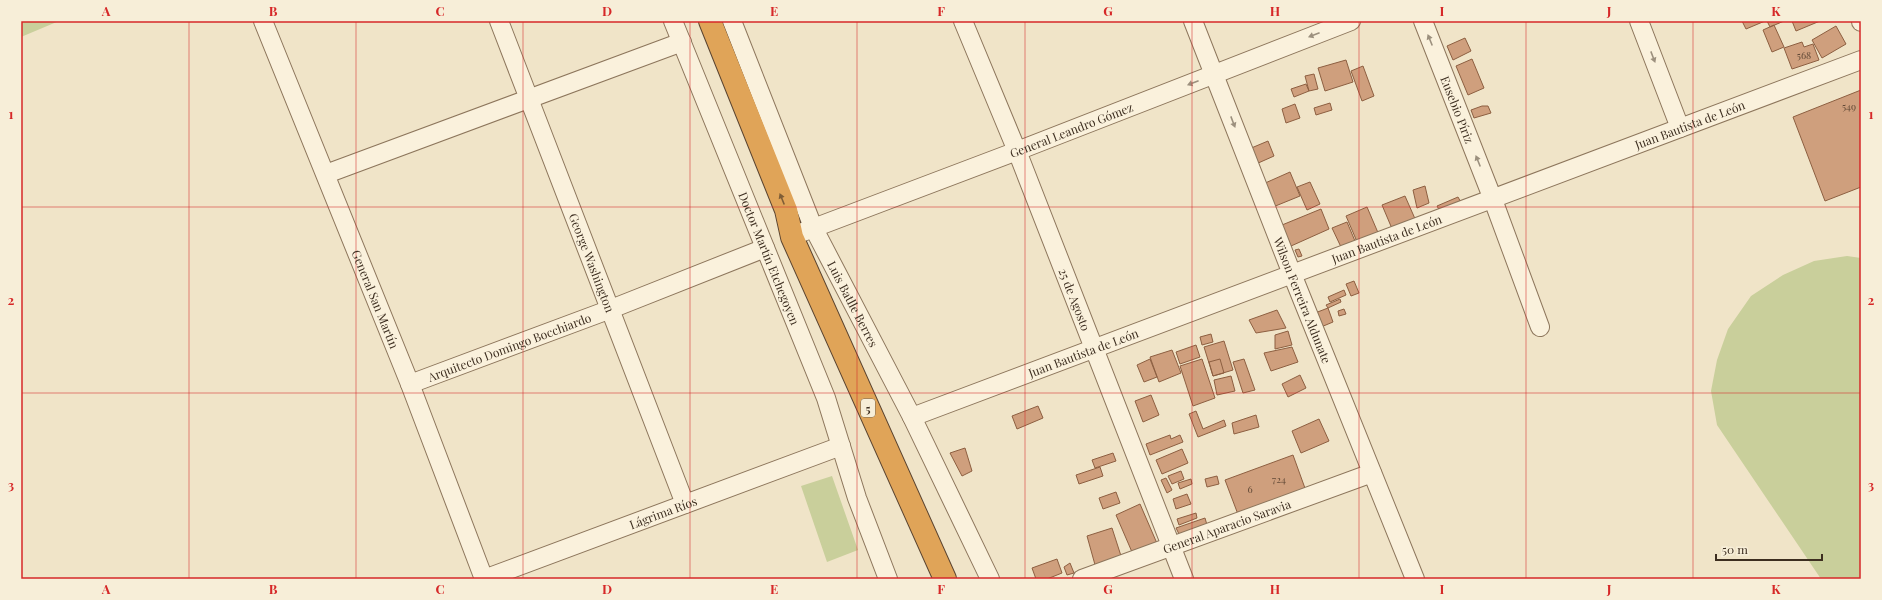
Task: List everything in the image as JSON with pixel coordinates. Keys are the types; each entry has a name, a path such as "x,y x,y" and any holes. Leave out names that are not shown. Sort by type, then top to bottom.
{"highway":[{"name":"5","path":"695,21 773,215 792,237"},
{"name":"5","path":"710,21 786,210 792,237 945,579"}],"street":[{"name":"General San Martín","path":"263,21 410,384 484,579"},
{"name":"George Washington","path":"499,21 686,504"},
{"name":"Doctor Martín Etchegoyen","path":"673,21 826,398 857,498 888,579"},
{"name":"25 de Agosto","path":"963,21 1017,151 1184,579"},
{"name":"Wilson Ferreira Aldunate","path":"1193,21 1292,274 1415,579"},
{"name":"General Leandro Gómez","path":"792,237 813,227 1017,151 1350,21"},
{"name":"Eusebio Píriz","path":"1423,21 1492,197 1540,327"},
{"path":"1639,21 1680,128"},
{"name":"Luis Batlle Berres","path":"736,22 813,227 912,417 990,579"},
{"path":"326,174 682,42"},
{"name":"Juan Bautista de León","path":"912,417 1492,197 1861,60"},
{"name":"Arquitecto Domingo Bocchiardo","path":"410,384 611,309 765,248"},
{"name":"Lágrima Ríos","path":"484,579 841,446"},
{"name":"General Aparacio Saravia","path":"1082,579 1372,473"}],"green space":[{"path":"21,21 59,21 21,37"},
{"path":"1847,256 1861,258 1861,579 1821,579 1717,425 1711,391 1717,360 1728,329 1751,296 1783,275 1814,261"},
{"path":"832,476 858,550 827,562 801,486"}],"building":[{"path":"1742,21 1765,21 1746,29"},
{"path":"1767,21 1784,21 1770,27"},
{"path":"1792,21 1820,21 1796,31"},
{"path":"1774,25 1784,47 1772,52 1763,30"},
{"path":"1836,26 1846,44 1822,58 1812,40"},
{"path":"1465,38 1471,51 1453,60 1447,46"},
{"path":"1802,42 1804,47 1813,44 1819,60 1792,69 1784,48"},
{"path":"1472,59 1484,88 1468,95 1456,66"},
{"path":"1346,60 1353,82 1325,91 1318,68"},
{"path":"1363,66 1374,96 1362,101 1351,71"},
{"path":"1314,74 1318,89 1309,91 1305,76"},
{"path":"1306,84 1309,91 1294,97 1291,89"},
{"path":"1861,90 1861,187 1825,201 1793,117"},
{"path":"1330,103 1332,110 1316,115 1314,108"},
{"path":"1295,104 1300,118 1286,123 1282,109"},
{"path":"1482,106 1488,106 1491,113 1474,118 1471,110"},
{"path":"1268,141 1274,156 1256,164 1249,149"},
{"path":"1290,172 1300,196 1273,207 1263,184"},
{"path":"1310,182 1320,204 1307,210 1297,187"},
{"path":"1425,186 1429,203 1417,208 1413,190"},
{"path":"1405,196 1416,221 1393,231 1382,205"},
{"path":"1458,197 1463,206 1442,215 1437,206"},
{"path":"1367,207 1379,235 1358,244 1346,216"},
{"path":"1321,209 1329,229 1291,246 1282,225"},
{"path":"1347,222 1355,241 1341,247 1332,228"},
{"path":"1299,249 1302,256 1298,257 1295,250"},
{"path":"1354,281 1359,293 1351,296 1346,284"},
{"path":"1344,290 1346,295 1330,302 1328,297"},
{"path":"1340,299 1341,302 1328,308 1326,305"},
{"path":"1328,308 1333,322 1321,327 1315,313"},
{"path":"1344,309 1346,314 1339,316 1338,311"},
{"path":"1277,310 1286,328 1256,333 1249,320"},
{"path":"1288,331 1292,345 1275,349 1275,335"},
{"path":"1211,334 1213,342 1202,345 1200,337"},
{"path":"1224,341 1233,370 1213,376 1204,347"},
{"path":"1196,345 1200,357 1180,364 1176,352"},
{"path":"1292,347 1298,362 1271,371 1264,353"},
{"path":"1172,350 1181,373 1159,382 1150,357"},
{"path":"1150,359 1157,377 1144,382 1137,365"},
{"path":"1202,359 1215,398 1193,406 1180,366"},
{"path":"1220,359 1224,373 1213,376 1209,362"},
{"path":"1244,359 1255,390 1243,393 1233,362"},
{"path":"1300,375 1306,388 1288,397 1282,384"},
{"path":"1231,376 1235,391 1217,395 1214,380"},
{"path":"1151,395 1159,415 1143,422 1135,401"},
{"path":"1038,406 1043,418 1017,429 1012,416"},
{"path":"1196,411 1203,429 1224,420 1226,426 1198,437 1189,414"},
{"path":"1256,415 1259,427 1234,434 1232,423"},
{"path":"1319,419 1329,441 1301,453 1292,431"},
{"path":"1170,435 1171,439 1180,435 1183,442 1150,455 1146,444"},
{"path":"965,448 972,471 962,476 950,453"},
{"path":"1182,449 1188,463 1162,474 1156,460"},
{"path":"1113,453 1116,461 1095,468 1092,460"},
{"path":"1293,455 1306,491 1239,517 1225,480"},
{"path":"1100,467 1103,476 1079,484 1076,475"},
{"path":"1181,471 1184,479 1172,484 1168,476"},
{"path":"1217,476 1219,484 1207,487 1205,479"},
{"path":"1166,478 1172,490 1167,493 1161,480"},
{"path":"1191,479 1192,484 1180,489 1178,483"},
{"path":"1116,492 1120,503 1103,509 1099,498"},
{"path":"1187,494 1191,504 1176,509 1173,499"},
{"path":"1140,504 1159,548 1135,559 1116,515"},
{"path":"1196,513 1197,518 1179,525 1177,519"},
{"path":"1205,518 1207,525 1180,536 1176,528"},
{"path":"1112,528 1122,559 1097,572 1087,536"},
{"path":"1057,559 1062,573 1047,579 1036,579 1032,568"},
{"path":"1070,563 1074,573 1067,575 1064,567"}]}
